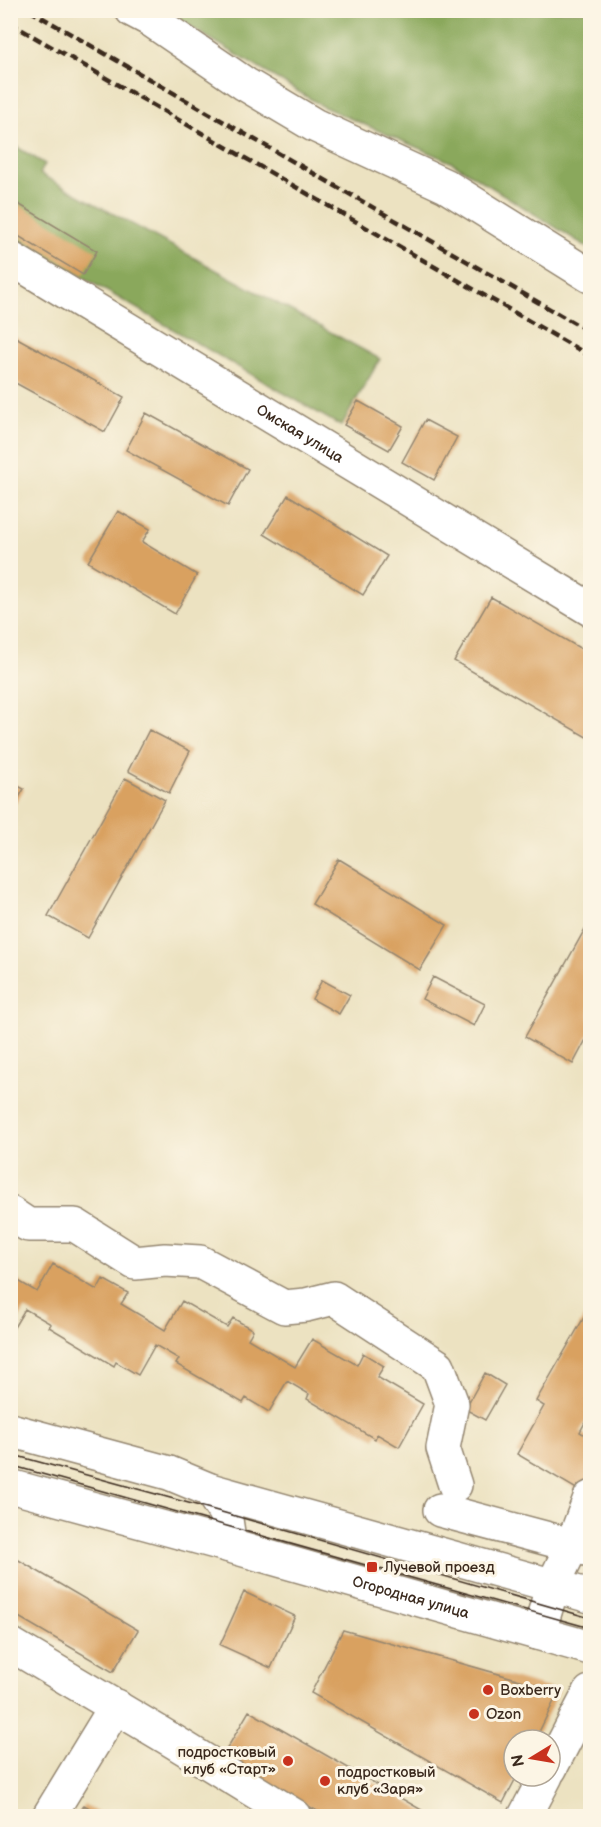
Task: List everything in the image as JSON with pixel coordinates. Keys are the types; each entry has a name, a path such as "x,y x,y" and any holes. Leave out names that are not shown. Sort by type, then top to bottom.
{"street":[{"path":"132,10 245,84 314,125 446,186 591,276"},
{"name":"Омская улица","path":"10,258 591,609"},
{"path":"10,1214 28,1225 75,1225 135,1263 165,1260 200,1262 285,1307 306,1305 334,1298 438,1366 452,1404 443,1448 448,1497 581,1548"},
{"path":"10,1430 169,1473 210,1490 591,1596"},
{"name":"Огородная улица","path":"10,1486 591,1648"},
{"path":"210,1490 225,1513 230,1546"},
{"path":"536,1633 553,1585 581,1548 591,1498"},
{"path":"10,1644 295,1816"},
{"path":"562,1746 591,1692"},
{"path":"49,1816 116,1706"},
{"path":"525,1816 540,1788"}],"green space":[{"path":"164,11 590,11 590,249 453,163 324,107"},
{"path":"10,143 45,164 40,174 380,359 341,426 11,236"}],"building":[{"path":"10,199 97,251 83,275 10,231"},
{"path":"10,334 124,397 105,432 10,380"},
{"path":"358,401 403,426 389,450 344,425"},
{"path":"146,413 248,469 228,506 126,450"},
{"path":"425,420 457,437 434,480 402,462"},
{"path":"288,495 387,556 363,595 264,534"},
{"path":"118,511 150,529 142,542 197,575 175,614 88,562"},
{"path":"491,597 590,654 590,739 454,661"},
{"path":"149,730 190,751 169,793 128,771"},
{"path":"125,778 165,800 88,938 48,916"},
{"path":"10,782 24,789 10,812"},
{"path":"339,859 447,925 420,970 312,904"},
{"path":"590,920 590,1032 573,1064 525,1037"},
{"path":"433,977 485,1004 474,1026 422,999"},
{"path":"322,980 350,995 339,1014 312,999"},
{"path":"53,1264 97,1290 103,1279 128,1293 121,1304 165,1330 182,1301 227,1327 233,1318 253,1330 248,1339 295,1367 312,1339 357,1365 363,1353 384,1366 377,1377 423,1404 399,1447 377,1434 375,1439 307,1399 309,1394 287,1381 269,1412 246,1398 243,1403 176,1364 179,1359 155,1345 138,1375 116,1362 114,1366 49,1327 51,1324 25,1309 10,1334 10,1276 37,1292"},
{"path":"590,1307 590,1413 580,1432 590,1438 590,1497 517,1454 544,1406 536,1401"},
{"path":"485,1373 505,1385 485,1420 465,1409"},
{"path":"10,1555 138,1630 113,1672 10,1612"},
{"path":"244,1592 295,1616 271,1668 220,1645"},
{"path":"343,1630 559,1691 541,1728 502,1728 502,1788 511,1788 503,1803 311,1693"},
{"path":"249,1711 432,1816 326,1816 222,1757"},
{"path":"84,1805 104,1816 78,1816"}],"tram line":[{"path":"10,1454 590,1618"},
{"path":"10,1465 590,1628"}],"railway":[{"path":"29,10 590,332"},
{"path":"10,23 590,356"}],"place":[{"name":"Лучевой проезд","path":"372,1567"},
{"name":"Boxberry","path":"488,1690"},
{"name":"Ozon","path":"474,1714"},
{"name":"подростковый клуб «Старт»","path":"288,1761"},
{"name":"подростковый клуб «Заря»","path":"325,1781"}]}
